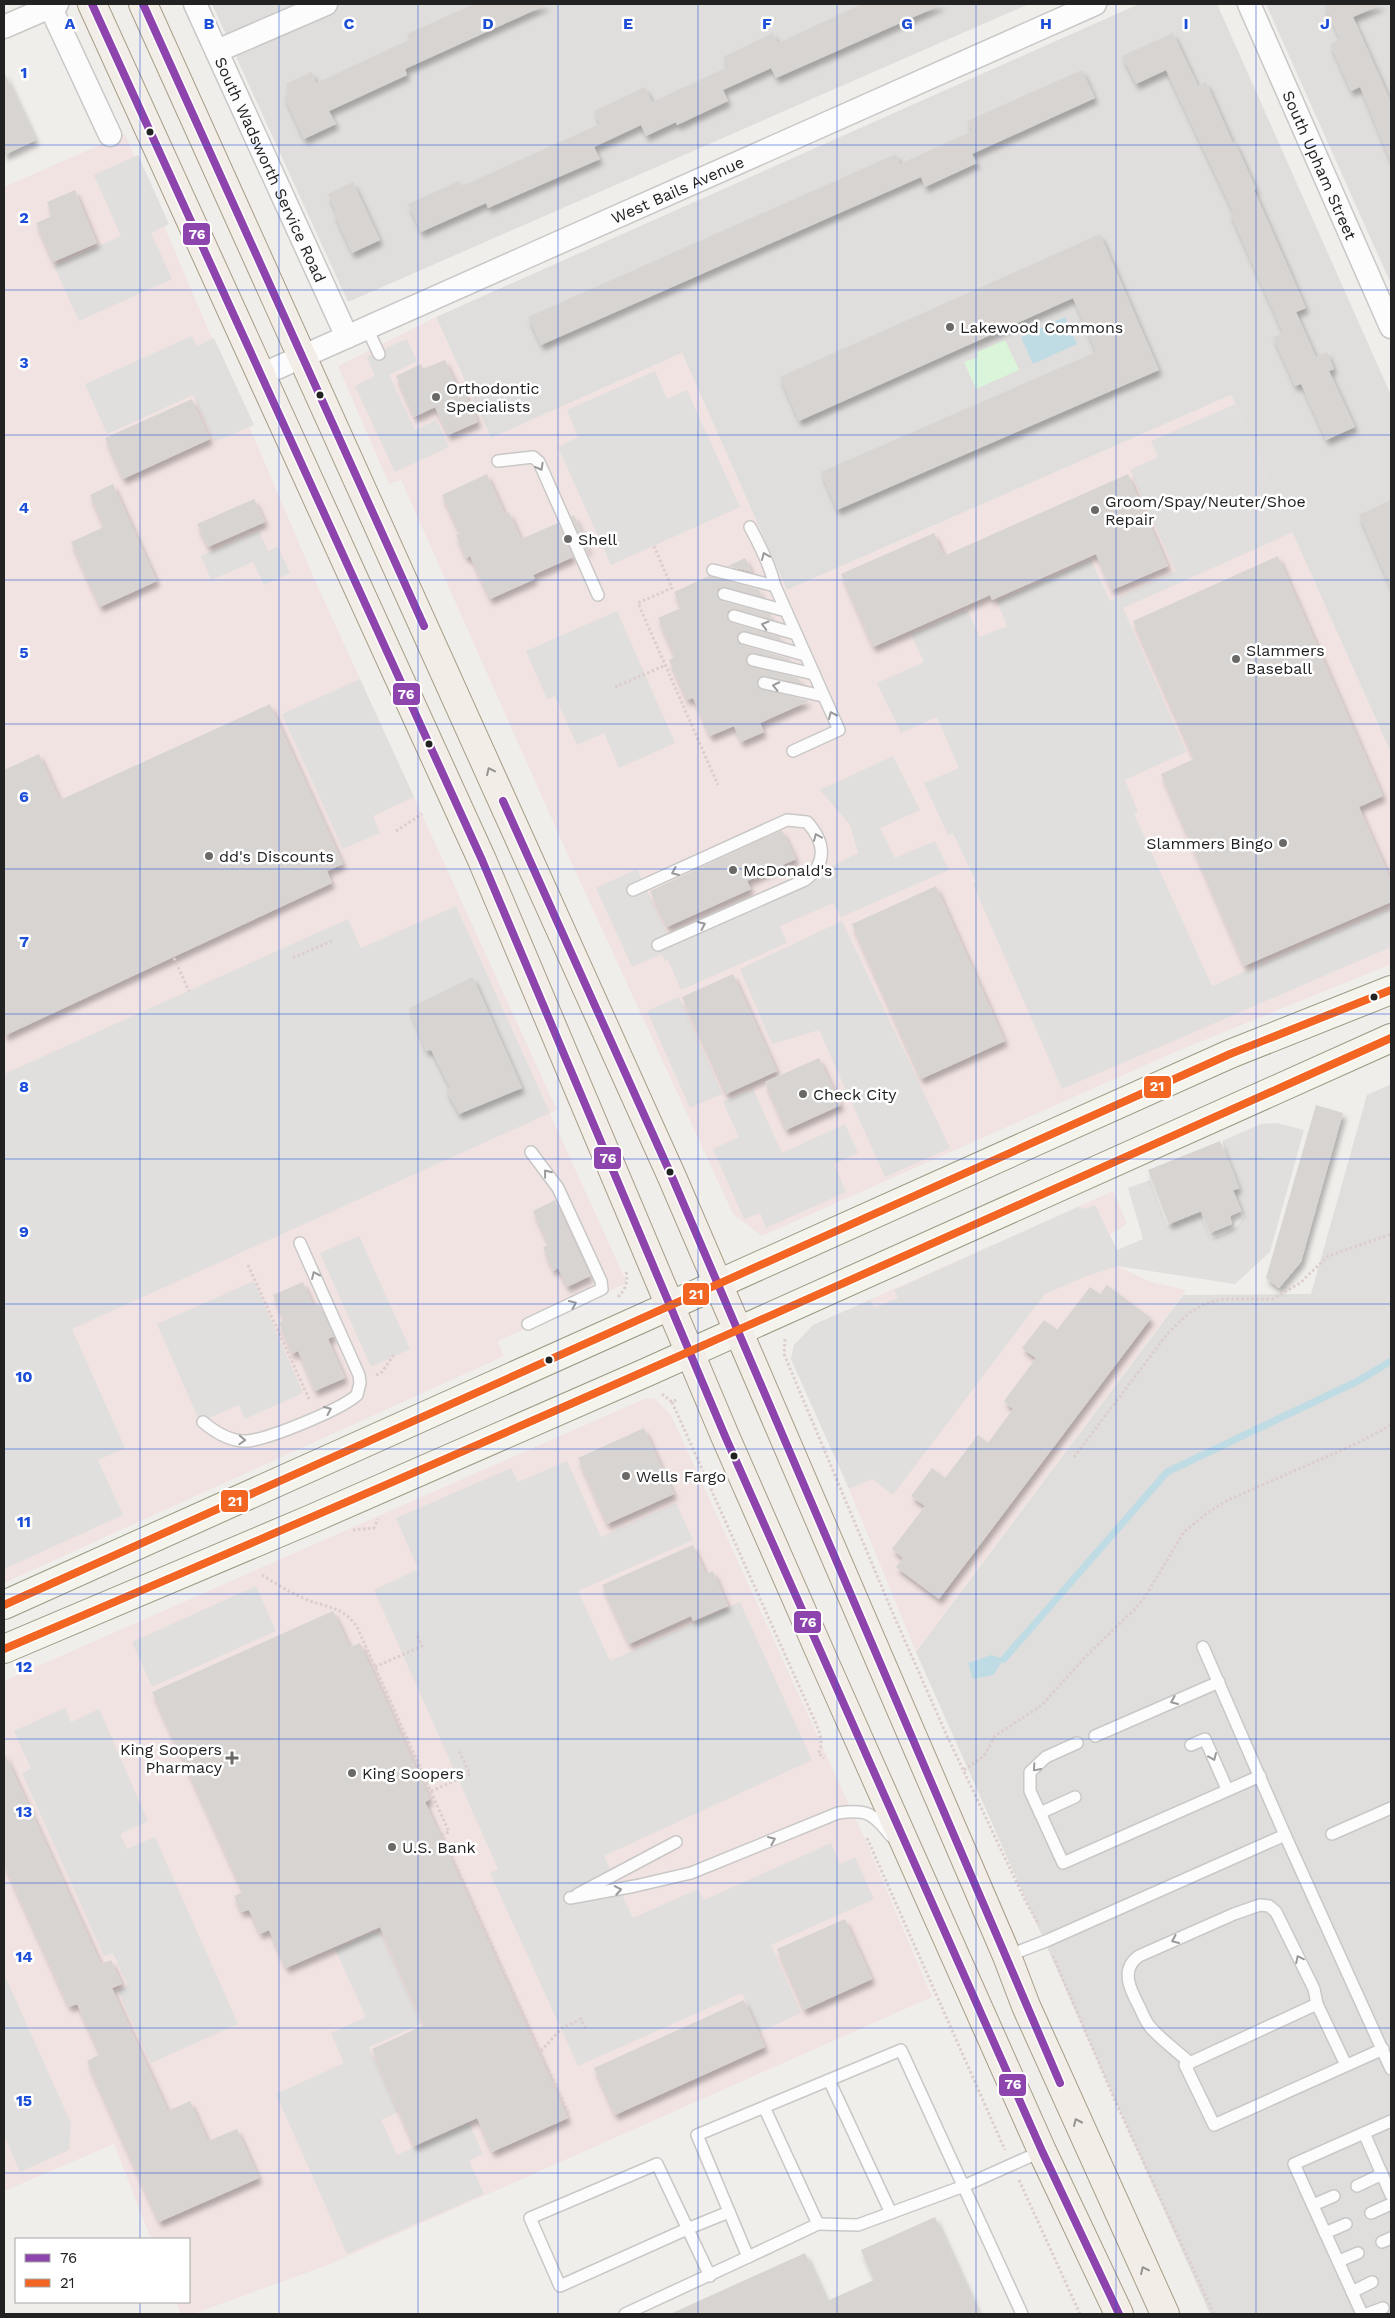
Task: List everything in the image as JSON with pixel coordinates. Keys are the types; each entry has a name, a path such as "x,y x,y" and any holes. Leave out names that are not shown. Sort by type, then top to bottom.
{"main road":[{"path":"92,4 482,860 690,1353 917,1872 1042,2151 1119,2314"},
{"path":"143,4 584,979 718,1284 1007,1956 1026,2006 1165,2314"},
{"path":"4,1605 1230,1054 1391,990"},
{"path":"4,1649 309,1520 690,1353 1391,1038"}],"street":[{"name":"South Wadsworth Service Road","path":"195,4 357,332"},
{"path":"217,51 326,4"},
{"name":"West Bails Avenue","path":"261,375 1095,4"},
{"name":"South Upham Street","path":"1249,4 1391,327"},
{"path":"4,27 52,5 110,136"}],"lane":[{"path":"357,332 379,354"},
{"path":"498,461 533,456 539,462 598,595"},
{"path":"750,527 770,568 775,586 839,730 793,751"},
{"path":"714,570 775,586"},
{"path":"724,594 786,611"},
{"path":"734,616 796,634"},
{"path":"744,638 805,655"},
{"path":"754,660 814,674"},
{"path":"764,684 824,696"},
{"path":"633,890 787,820 807,822 818,837 822,857 819,866 805,880 658,945"},
{"path":"528,1324 602,1289 601,1281 558,1188 531,1152"},
{"path":"203,1422 224,1436 248,1441 284,1430 345,1403 357,1395 360,1382 359,1375 300,1243"},
{"path":"1203,1647 1391,2069"},
{"path":"1095,1736 1219,1682"},
{"path":"1190,1745 1205,1739 1227,1789"},
{"path":"1077,1743 1046,1757 1030,1772 1030,1791 1063,1863 1260,1776"},
{"path":"1040,1813 1075,1797"},
{"path":"1332,1834 1391,1808"},
{"path":"676,1842 570,1898 691,1873 838,1813 856,1811 871,1814 889,1833 917,1872"},
{"path":"1007,1956 1046,1941 1285,1834"},
{"path":"1190,2063 1150,2027 1131,1990 1127,1977 1131,1961 1138,1956 1234,1914 1260,1905 1269,1906 1276,1912 1314,1989 1317,2004 1346,2065"},
{"path":"1317,2004 1185,2065 1214,2125 1382,2049"},
{"path":"748,2257 697,2135 901,2050 1022,2314"},
{"path":"829,2080 891,2213"},
{"path":"764,2108 818,2224"},
{"path":"1362,2314 1294,2164 1391,2121"},
{"path":"1364,2133 1391,2195"},
{"path":"625,2314 818,2224 858,2225 964,2186 1042,2151"},
{"path":"710,2276 687,2229 657,2164 530,2218 560,2286 687,2229 729,2212"},
{"path":"1357,2186 1382,2174"},
{"path":"1313,2205 1334,2196"},
{"path":"1371,2213 1391,2204"},
{"path":"1326,2233 1346,2224"},
{"path":"1339,2262 1358,2253"},
{"path":"1352,2292 1372,2282"},
{"path":"1367,2314 1383,2308"}],"path":[{"path":"654,546 672,588 638,603 718,784"},
{"path":"615,687 666,665"},
{"path":"396,830 422,814"},
{"path":"293,958 334,940"},
{"path":"174,958 189,991"},
{"path":"1074,1457 1168,1333 1190,1312 1205,1304 1223,1299 1272,1299 1300,1283 1328,1256 1391,1234"},
{"path":"248,1265 310,1401 318,1398"},
{"path":"615,1301 624,1291 627,1280 626,1270 630,1268"},
{"path":"360,1382 382,1372 395,1354"},
{"path":"775,1358 784,1354 862,1534 894,1616 964,1770 1039,1926"},
{"path":"660,1393 672,1402 817,1726 821,1737 821,1750 818,1753 824,1758"},
{"path":"672,1402 678,1400"},
{"path":"964,1770 984,1756 995,1736 1042,1705 1087,1655 1134,1610 1145,1597 1184,1532 1207,1513 1228,1500 1360,1442 1391,1425"},
{"path":"262,1575 302,1598 341,1610 350,1617 357,1627 449,1832 442,1835 569,2115"},
{"path":"375,1667 422,1646 416,1633"},
{"path":"431,1791 470,1774 458,1749"},
{"path":"864,1834 872,1844 1080,2314"},
{"path":"1055,1961 1116,2105 1214,2314"},
{"path":"541,2051 562,2028 581,2019 586,2029"}],"shaded area":[{"path":"212,4 1029,4 348,302"},
{"path":"1139,4 1217,4 1391,395 1391,753 1231,395 787,590 682,353 491,438 436,317"},
{"path":"1266,4 1391,4 1391,284"},
{"path":"125,134 313,576 557,1110 550,1114 627,1283 498,1341 504,1356 4,1583 4,187"},
{"path":"138,155 169,224 151,233 172,279 79,321 54,266 121,236 94,175"},
{"path":"436,317 491,438 682,353 787,590 1231,395 1391,753 1391,964 1175,1052 762,1236 733,1214 567,853 401,480 389,484 338,366"},
{"path":"192,336 197,346 214,338 254,425 215,442 193,395 107,434 85,384"},
{"path":"407,339 417,361 389,375 415,430 436,420 449,447 395,472 355,386 375,376 367,357"},
{"path":"655,371 667,399 687,390 740,507 611,565 558,447 578,437 567,410"},
{"path":"1235,404 1293,532 1123,608 1186,752 1125,780 1138,812 1134,814 1212,986 1391,908 1391,947 1062,1089 973,884 976,882 953,833 948,835 924,783 959,768 937,717 901,733 877,683 924,662 911,635 967,610 980,637 1007,626 997,601 1091,560 1110,601 1176,571 1130,470 1158,457 1151,441"},
{"path":"259,531 268,551 278,547 290,573 264,585 253,562 211,580 201,556"},
{"path":"617,611 675,743 619,768 604,733 577,745 555,696 547,699 526,651"},
{"path":"360,679 414,797 373,816 380,833 343,849 282,714"},
{"path":"893,756 920,810 880,828 895,858 935,841 949,870 841,917 833,903 780,926 787,943 681,990 668,960 665,961 662,954 632,967 596,888 637,869 673,947 858,853 850,825 820,790"},
{"path":"456,906 550,1113 72,1329 125,1448 98,1460 123,1515 4,1569 4,1074 348,919 361,948"},
{"path":"842,921 950,1148 885,1177 819,1030 772,1044 740,969"},
{"path":"679,997 722,1094 690,1108 647,1011"},
{"path":"1391,1084 1391,2314 1210,2314 916,1652 1183,1295 1311,1294 1367,1095"},
{"path":"753,1089 782,1153 845,1124 858,1153 834,1164 846,1192 766,1228 760,1213 744,1219 713,1149 739,1137 723,1102"},
{"path":"1277,1123 1304,1130 1270,1252 1235,1284 1117,1266 1087,1276 1045,1294 893,1495 872,1479 849,1489 791,1359 794,1345 813,1325 870,1300 874,1308 898,1298 894,1290 1078,1207 1086,1209 1095,1205 1117,1250 1143,1239 1128,1188 1150,1180 1167,1226 1200,1213 1211,1239 1224,1234 1236,1227 1244,1217 1234,1191 1240,1189 1222,1141 1261,1124"},
{"path":"1113,1191 1127,1224 1110,1235 1117,1250 1117,1266 1151,1282 1186,1290 916,1652 849,1489 791,1359 794,1345 813,1325"},
{"path":"359,1236 410,1349 371,1367 320,1253"},
{"path":"254,1281 303,1393 245,1419 239,1405 200,1422 157,1324"},
{"path":"654,1398 671,1415 867,1844 932,1997 328,2265 193,2314 181,2314 176,2303 190,2303 190,2238 151,2238 114,2144 4,2191 4,1681 644,1399"},
{"path":"567,1461 601,1537 676,1503 693,1540 578,1591 610,1661 740,1602 812,1760 604,1856 633,1918 698,1889 704,1900 831,1843 840,1864 855,1857 874,1899 771,1945 801,2013 760,2032 742,1993 578,2066 490,1873 498,1869 374,1590 418,1569 396,1518 511,1468 518,1482"},
{"path":"256,1586 276,1631 152,1687 132,1642"},
{"path":"65,1708 71,1722 99,1709 148,1821 120,1834 127,1849 155,1837 238,2024 151,2063 118,1990 128,1985 113,1953 104,1956 22,1773 31,1769 14,1731"},
{"path":"379,1930 421,2024 369,2047 398,2112 381,2120 397,2155 469,2123 483,2154 469,2161 484,2194 347,2254 276,2094 344,2063 331,2033 366,2017 335,1949"},
{"path":"4,1974 71,2123 69,2150 20,2172 4,2135"}],"green space":[{"path":"1005,340 1019,370 976,389 964,362 978,357 977,352"}],"water":[{"path":"1065,317 1077,344 1033,364 1021,337"},
{"path":"991,1655 1004,1659 993,1675 973,1679 968,1663"}],"building":[{"path":"474,4 548,4 405,69 407,75 329,111 336,124 304,139 284,96 290,93 286,84 312,72 316,83 409,40 407,34"},
{"path":"862,4 943,4 776,78 771,68 723,90 728,101 677,125 676,122 646,136 641,125 594,147 600,159 488,208 486,203 421,232 408,204 459,181 462,186 600,124 594,111 645,87 652,102 728,67 723,57 773,33 778,43"},
{"path":"1324,4 1383,4 1353,17 1391,102 1391,162 1360,87 1351,91 1330,44 1340,39"},
{"path":"1173,33 1198,86 1206,82 1256,189 1254,190 1306,308 1296,312 1316,357 1327,352 1334,369 1329,371 1355,427 1326,440 1301,384 1295,386 1273,337 1283,333 1230,213 1233,212 1166,70 1136,84 1122,56"},
{"path":"1082,70 1095,98 972,154 977,163 925,187 921,177 541,345 528,317 896,154 900,164 972,131 967,121"},
{"path":"4,72 36,140 4,155"},
{"path":"353,182 380,240 352,253 334,213 336,212 328,194"},
{"path":"75,190 97,243 53,262 36,223 52,216 47,202"},
{"path":"1100,234 1159,370 837,510 821,472 1096,352 1073,298 799,421 780,377"},
{"name":"Orthodontic Specialists","path":"445,360 457,386 461,384 478,422 448,435 435,407 414,417 396,376 421,364 423,369"},
{"path":"192,399 210,439 123,479 105,438"},
{"path":"487,474 505,514 509,512 521,539 558,523 573,557 533,575 535,579 490,599 470,556 466,558 456,535 460,534 442,495"},
{"path":"1128,474 1168,566 1112,590 1096,554 992,600 990,595 873,647 841,574 934,533 944,556"},
{"path":"113,484 157,581 100,607 71,542 104,527 90,495"},
{"path":"254,499 265,522 208,547 197,524"},
{"path":"1391,500 1391,588 1359,515"},
{"path":"574,515 589,550 587,551 571,517"},
{"name":"Slammers Bingo","path":"1278,556 1383,796 1359,807 1391,880 1391,902 1244,966 1161,774 1194,759 1133,621"},
{"path":"745,558 752,572 728,566"},
{"path":"709,576 759,590 762,597 723,587 718,589 717,595 722,601 770,614 772,619 733,609 728,611 727,617 732,623 780,637 782,641 743,631 737,636 739,644 790,659 791,661 751,653 746,658 748,665 798,678 801,683 762,676 757,681 759,688 809,701 760,723 764,732 741,742 734,726 710,736 693,698 687,700 669,660 675,657 658,618 681,608 674,592"},
{"path":"270,704 343,864 327,871 332,883 4,1036 4,770 39,754 60,800"},
{"name":"McDonald's","path":"782,830 796,859 747,881 751,889 667,927 650,891"},
{"path":"936,886 1005,1041 921,1079 852,924"},
{"path":"733,974 777,1071 726,1094 682,997"},
{"path":"473,977 522,1088 459,1114 446,1090 450,1088 431,1050 426,1051 409,1008"},
{"name":"Check City","path":"819,1058 841,1105 786,1130 765,1082"},
{"path":"1316,1105 1343,1113 1301,1262 1279,1288 1266,1278"},
{"path":"1220,1141 1239,1188 1233,1190 1241,1211 1230,1216 1232,1224 1210,1233 1201,1211 1169,1224 1148,1170"},
{"path":"555,1200 590,1276 567,1287 558,1268 553,1271 543,1247 549,1245 533,1211"},
{"path":"303,1282 314,1306 319,1304 334,1336 328,1339 345,1378 315,1391 298,1351 292,1354 279,1323 284,1320 273,1295"},
{"path":"1107,1285 1151,1318 939,1599 896,1567 903,1558 892,1549 925,1506 911,1496 932,1468 945,1478 978,1435 988,1443 1013,1409 1004,1401 1036,1358 1022,1348 1044,1320 1057,1330 1090,1287 1100,1294"},
{"name":"Wells Fargo","path":"644,1428 674,1494 607,1524 578,1458"},
{"path":"693,1545 706,1574 713,1571 728,1606 693,1621 691,1616 629,1644 602,1585"},
{"path":"333,1611 350,1647 360,1643 430,1799 425,1802 568,2118 492,2152 477,2118 414,2146 372,2049 424,2025 380,1927 286,1968 269,1930 260,1934 249,1910 241,1912 234,1896 243,1892 152,1692"},
{"path":"4,1752 101,1964 111,1960 122,1984 112,1988 168,2111 190,2101 208,2141 237,2129 259,2178 159,2222 87,2061 100,2054 77,2004 69,2007 4,1864"},
{"path":"845,1919 872,1979 804,2010 777,1949"},
{"path":"744,2000 765,2047 615,2115 594,2068"},
{"path":"935,2217 979,2314 670,2314 805,2253 827,2301 874,2280 861,2250"}],"waterway":[{"path":"1004,1659 1167,1472 1358,1381 1391,1361"}],"transit line":[{"name":"76","path":"92,4 482,860 725,1436 1042,2151 1119,2314"},
{"name":"76","path":"143,4 424,626"},
{"name":"76","path":"503,801 672,1177 1060,2083"},
{"name":"21","path":"4,1605 1230,1054 1391,990"},
{"name":"21","path":"4,1649 526,1424 1391,1038"}],"place":[{"name":"Lakewood Commons","path":"950,327"},
{"name":"Orthodontic Specialists","path":"436,397"},
{"name":"Groom/Spay/Neuter/Shoe Repair","path":"1095,510"},
{"name":"Shell","path":"568,539"},
{"name":"Slammers Baseball","path":"1236,659"},
{"name":"Slammers Bingo","path":"1283,843"},
{"name":"dd's Discounts","path":"209,856"},
{"name":"McDonald's","path":"733,870"},
{"name":"Check City","path":"803,1094"},
{"name":"Wells Fargo","path":"626,1476"},
{"name":"King Soopers Pharmacy","path":"232,1758"},
{"name":"King Soopers","path":"352,1773"},
{"name":"U.S. Bank","path":"392,1847"}]}
